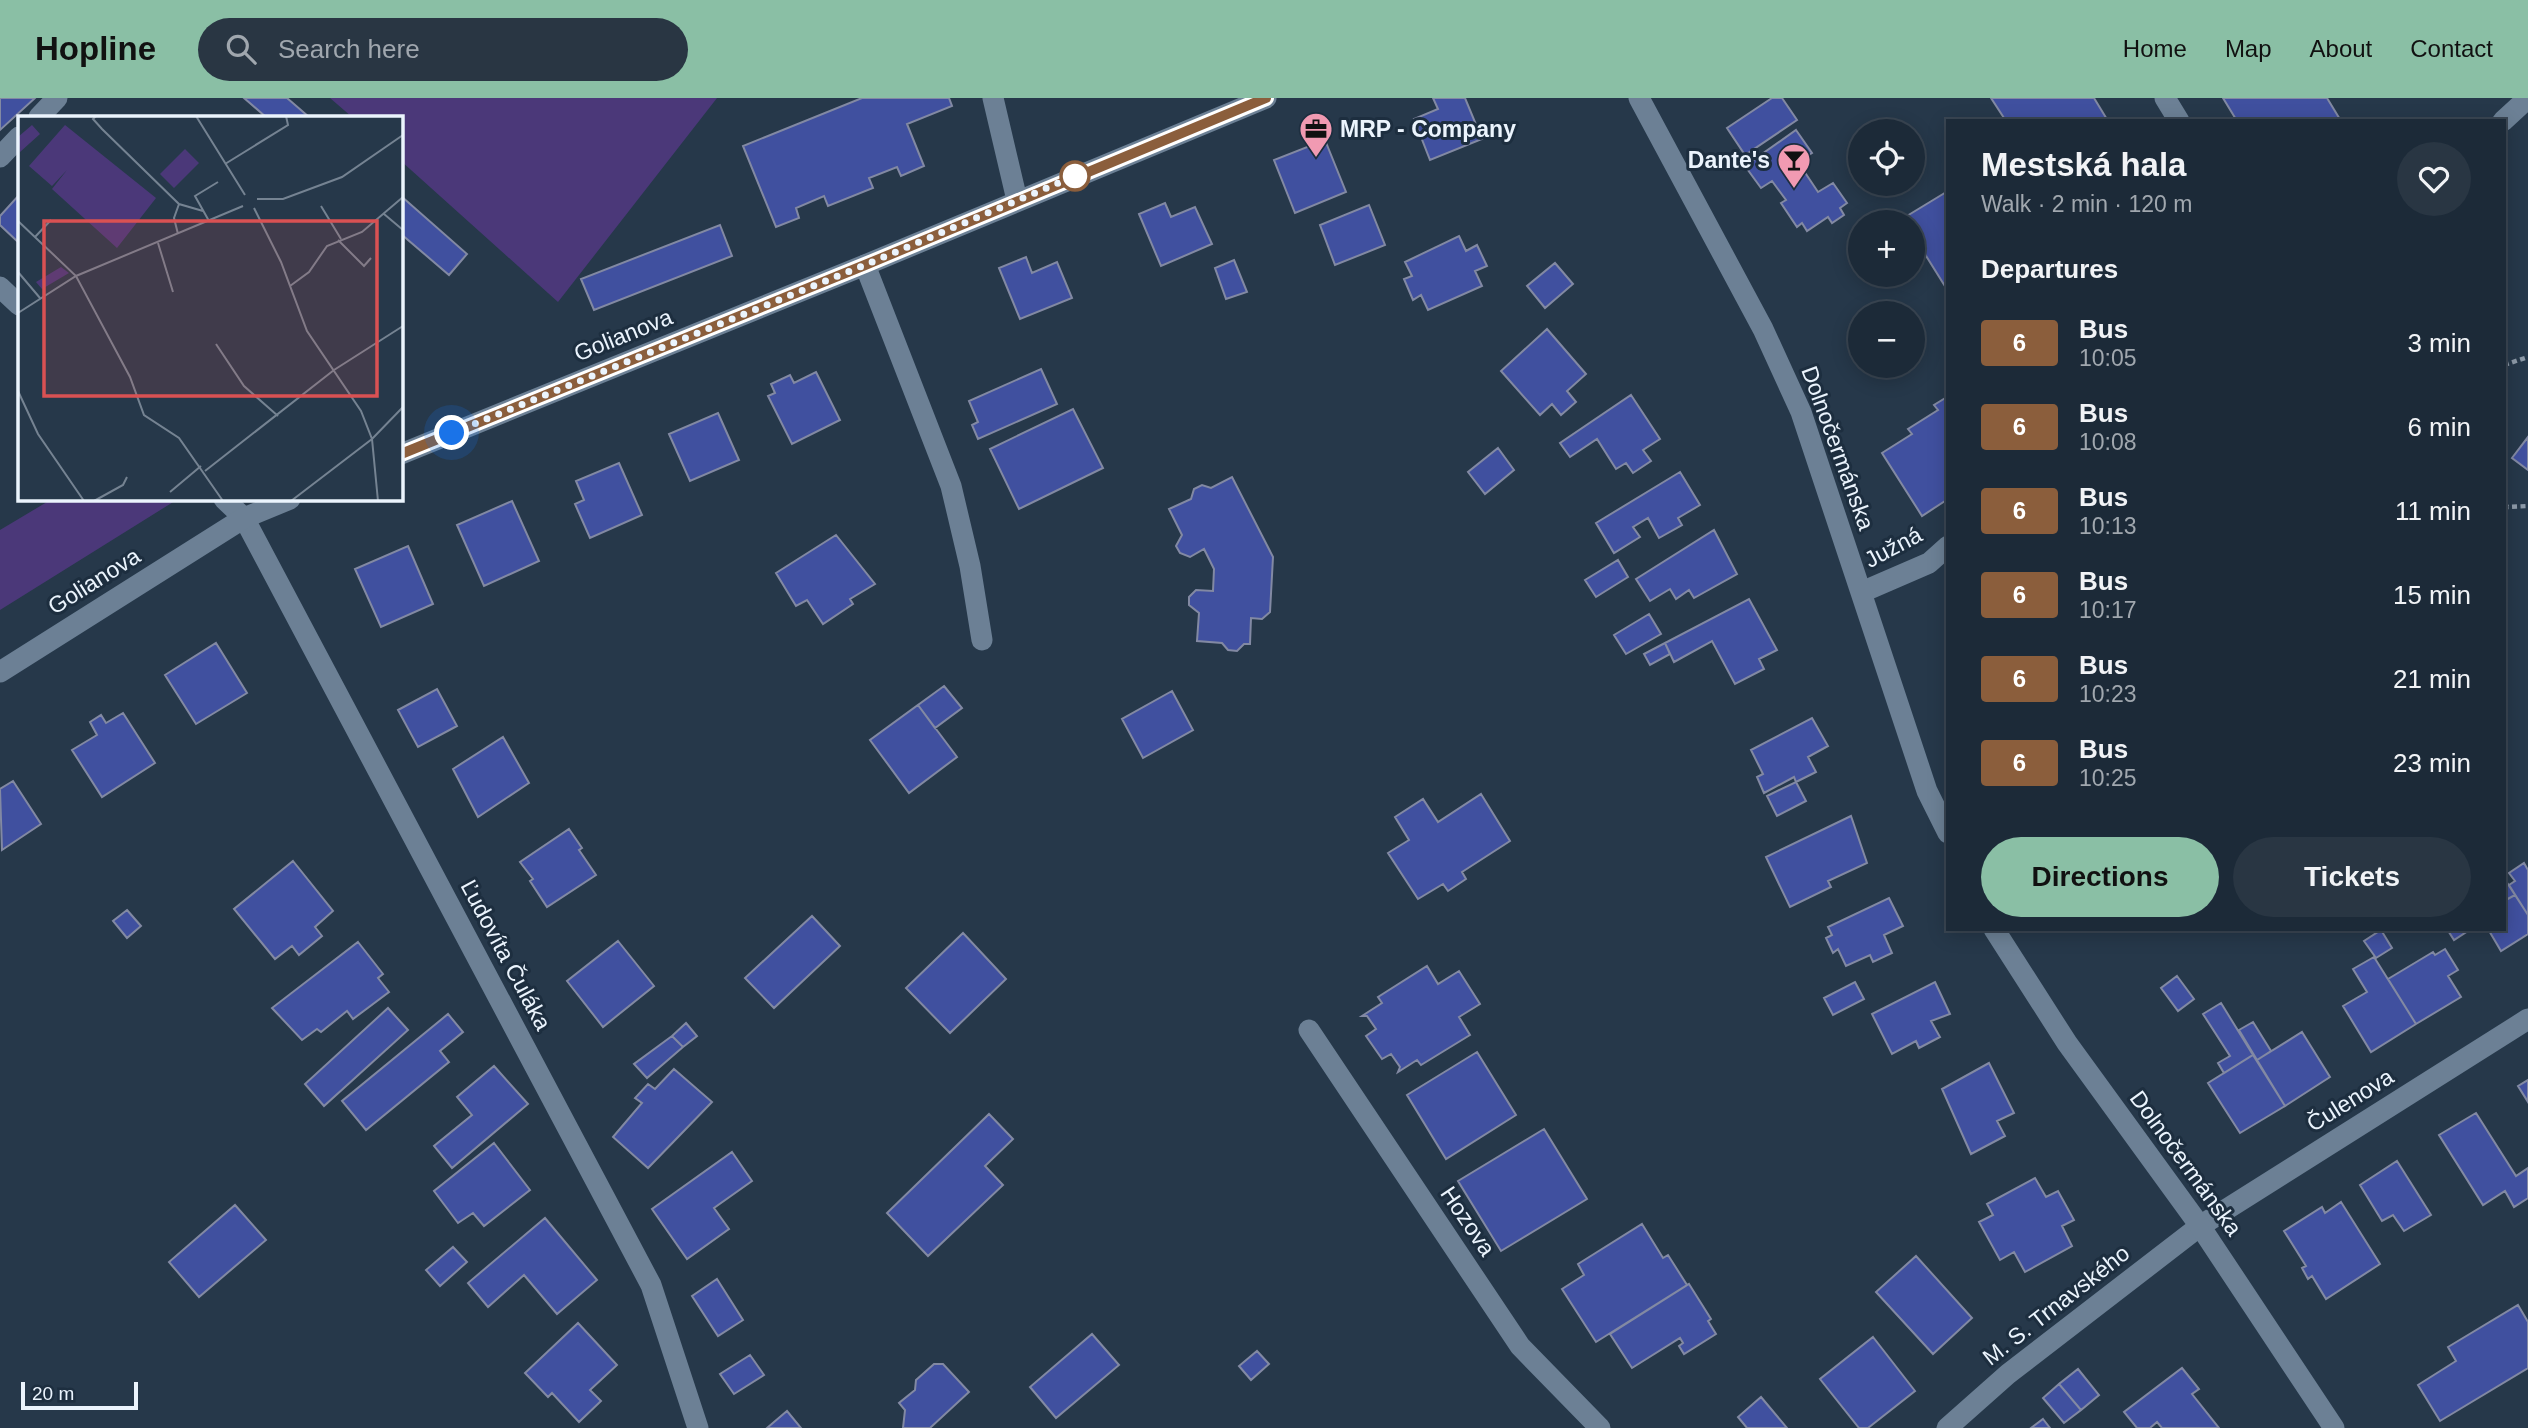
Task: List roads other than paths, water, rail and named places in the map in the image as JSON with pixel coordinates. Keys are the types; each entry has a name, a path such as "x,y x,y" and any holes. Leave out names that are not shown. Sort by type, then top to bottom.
{"street":[{"path":"40,116 57,98"},
{"path":"993,98 1017,200"},
{"name":"Dolnočermánska","path":"1639,98 1763,329 1801,412 1927,791 1946,829"},
{"path":"2165,98 2178,119"},
{"path":"2505,119 2528,98"},
{"name":"Golianova","path":"402,454 865,265 1258,99"},
{"path":"0,158 18,138"},
{"path":"865,265 951,486 970,566 982,640"},
{"path":"0,287 18,304"},
{"name":"Ľudovíta Čuláka","path":"225,500 244,518 651,1285 698,1428"},
{"name":"Golianova","path":"0,671 244,518 288,500"},
{"name":"Južná","path":"1862,592 1929,563 1946,548"},
{"name":"Dolnočermánska","path":"1995,931 2067,1043 2200,1226 2334,1428"},
{"name":"Čulenova","path":"2200,1226 2528,1019"},
{"name":"Hozova","path":"1308,1030 1520,1346 1600,1428"},
{"name":"M. S. Trnavského","path":"1947,1428 2008,1374 2200,1226"}],"place":[{"name":"MRP - Company","path":"1316,159"},
{"name":"Dante's","path":"1794,190"}]}
